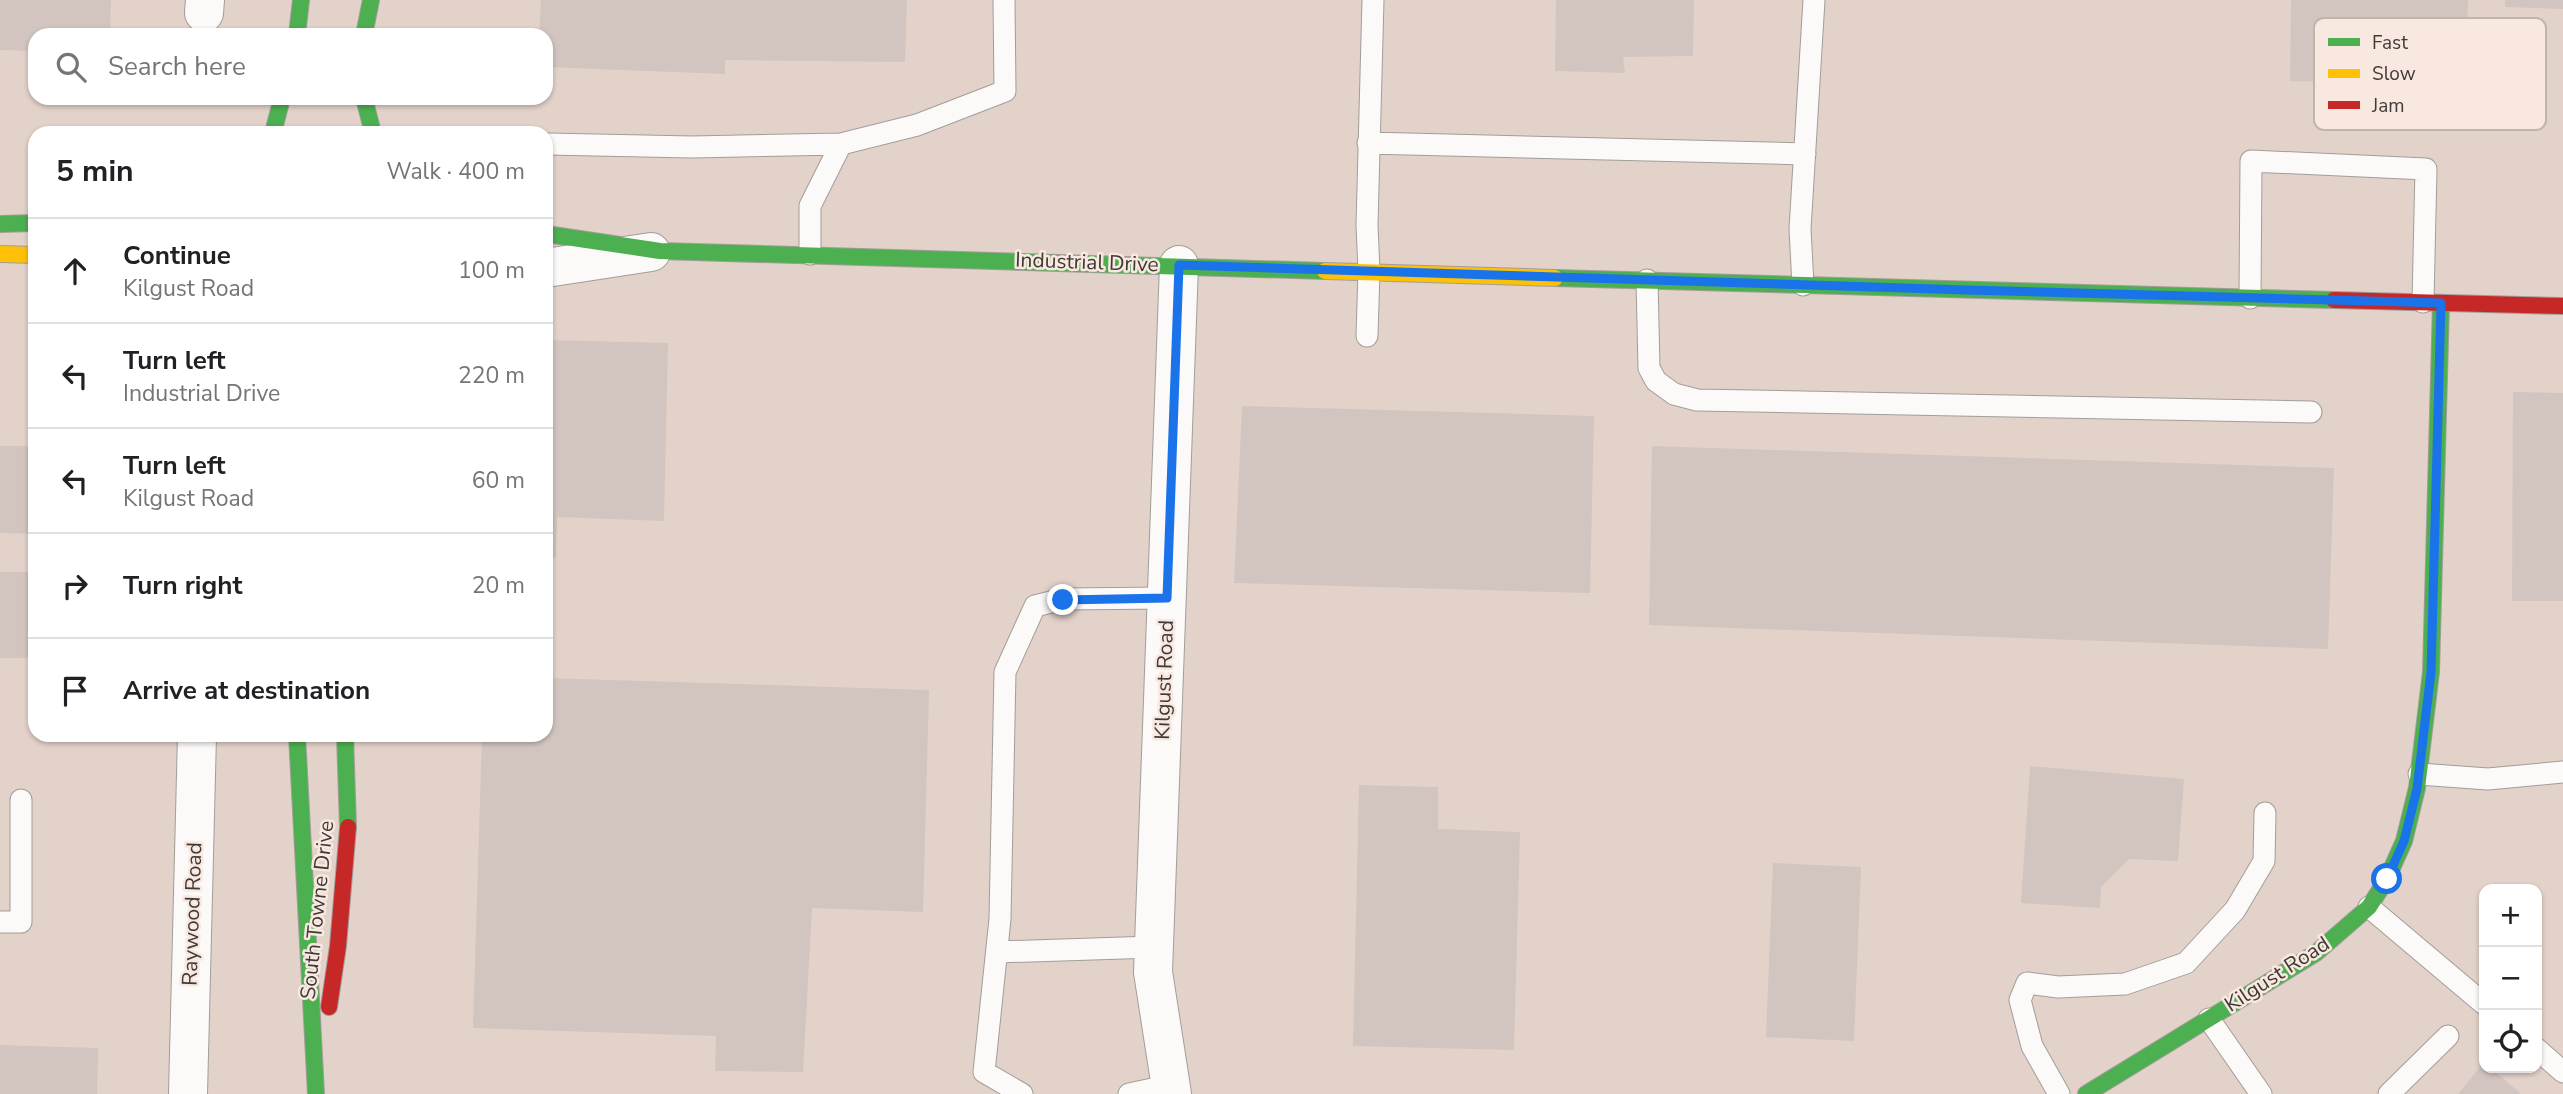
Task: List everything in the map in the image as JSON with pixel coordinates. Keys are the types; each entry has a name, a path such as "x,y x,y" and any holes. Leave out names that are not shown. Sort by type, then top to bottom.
{"street":[{"path":"298,28 301,0"},
{"path":"365,28 371,0"},
{"path":"275,126 280,105"},
{"path":"366,105 371,126"},
{"path":"0,224 28,223"},
{"name":"Industrial Drive","path":"553,235 660,251 2563,306"},
{"name":"Industrial Drive","path":"553,267 660,251"},
{"path":"0,254 28,255"},
{"name":"Kilgust Road","path":"1171,1090 1153,972 1179,265"},
{"name":"Kilgust Road","path":"2085,1094 2316,953 2369,906 2387,879 2404,841 2419,774 2431,672 2432,302"},
{"name":"Raywood Road","path":"188,1094 197,742"},
{"name":"South Towne Drive","path":"297,742 316,1091"},
{"name":"South Towne Drive","path":"316,1091 338,946 348,830 345,742"}],"lane":[{"path":"553,144 692,147 841,144 917,125 1005,91 1004,0"},
{"path":"1367,336 1368,144 1373,0"},
{"path":"1803,285 1800,229 1814,0"},
{"path":"810,254 810,206 841,144"},
{"path":"1368,144 1805,155"},
{"path":"2249,298 2251,161 2427,169 2432,302"},
{"path":"1647,280 1649,368 1656,381 1674,394 1697,400 2311,412"},
{"path":"1022,1094 984,1072 1000,919 1005,672 1035,606 1063,600 1167,598"},
{"path":"2419,774 2488,779 2563,772"},
{"path":"0,922 21,922 21,800"},
{"path":"2059,1094 2032,1046 2020,1000 2027,983 2058,987 2125,984 2186,963 2235,910 2264,861 2265,813"},
{"path":"2369,906 2479,1000"},
{"path":"997,952 1154,947"},
{"path":"2209,1019 2261,1094"},
{"path":"2389,1094 2448,1035"},
{"path":"2542,1053 2563,1072"},
{"path":"1129,1094 1171,1090"}],"shaded area":[{"path":"0,0 2563,0 2563,1094 0,1094"}],"building":[{"path":"0,0 111,0 110,28 28,28 28,51 0,50"},
{"path":"541,0 907,0 905,62 725,60 725,74 553,67 553,28 539,28"},
{"path":"1556,0 1694,0 1693,56 1623,57 1625,73 1555,71"},
{"path":"2291,0 2468,0 2468,18 2314,18 2314,82 2290,81"},
{"path":"2505,0 2563,0 2563,9 2505,7"},
{"path":"553,340 668,343 664,521 557,517 556,558 553,558"},
{"path":"2513,392 2563,393 2563,601 2512,601"},
{"path":"1242,406 1594,416 1590,593 1234,583"},
{"path":"0,446 28,446 28,534 0,533"},
{"path":"1652,446 2334,468 2328,649 1649,625"},
{"path":"0,572 28,572 28,658 0,658"},
{"path":"553,678 929,690 923,912 812,908 803,1072 715,1071 716,1036 473,1028 482,742 553,742"},
{"path":"2030,766 2184,779 2178,861 2129,859 2101,887 2100,908 2021,903"},
{"path":"1359,785 1438,787 1438,829 1520,832 1514,1050 1353,1046"},
{"path":"1773,863 1861,867 1854,1041 1766,1037"},
{"path":"0,1045 98,1048 97,1094 0,1094"},
{"path":"2479,1068 2479,1073 2497,1073 2521,1094 2458,1094"}],"traffic: fast":[{"path":"298,28 301,0"},
{"path":"365,28 371,0"},
{"path":"275,126 280,105"},
{"path":"366,105 371,126"},
{"path":"0,224 28,223"},
{"path":"553,235 660,251 1325,271"},
{"path":"1555,278 2334,300"},
{"path":"2086,1094 2316,953 2369,907 2387,879 2404,841 2417,788 2431,672 2441,303"},
{"path":"297,742 316,1094"},
{"path":"345,742 348,827"}],"traffic: slow":[{"path":"0,254 28,255"},
{"path":"1325,271 1555,278"}],"traffic: jam":[{"path":"2334,300 2563,306"},
{"path":"329,1007 338,946 348,827"}],"route":[{"path":"1063,600 1167,598 1179,265 2441,303 2431,672 2417,789 2404,841 2387,879"}]}
